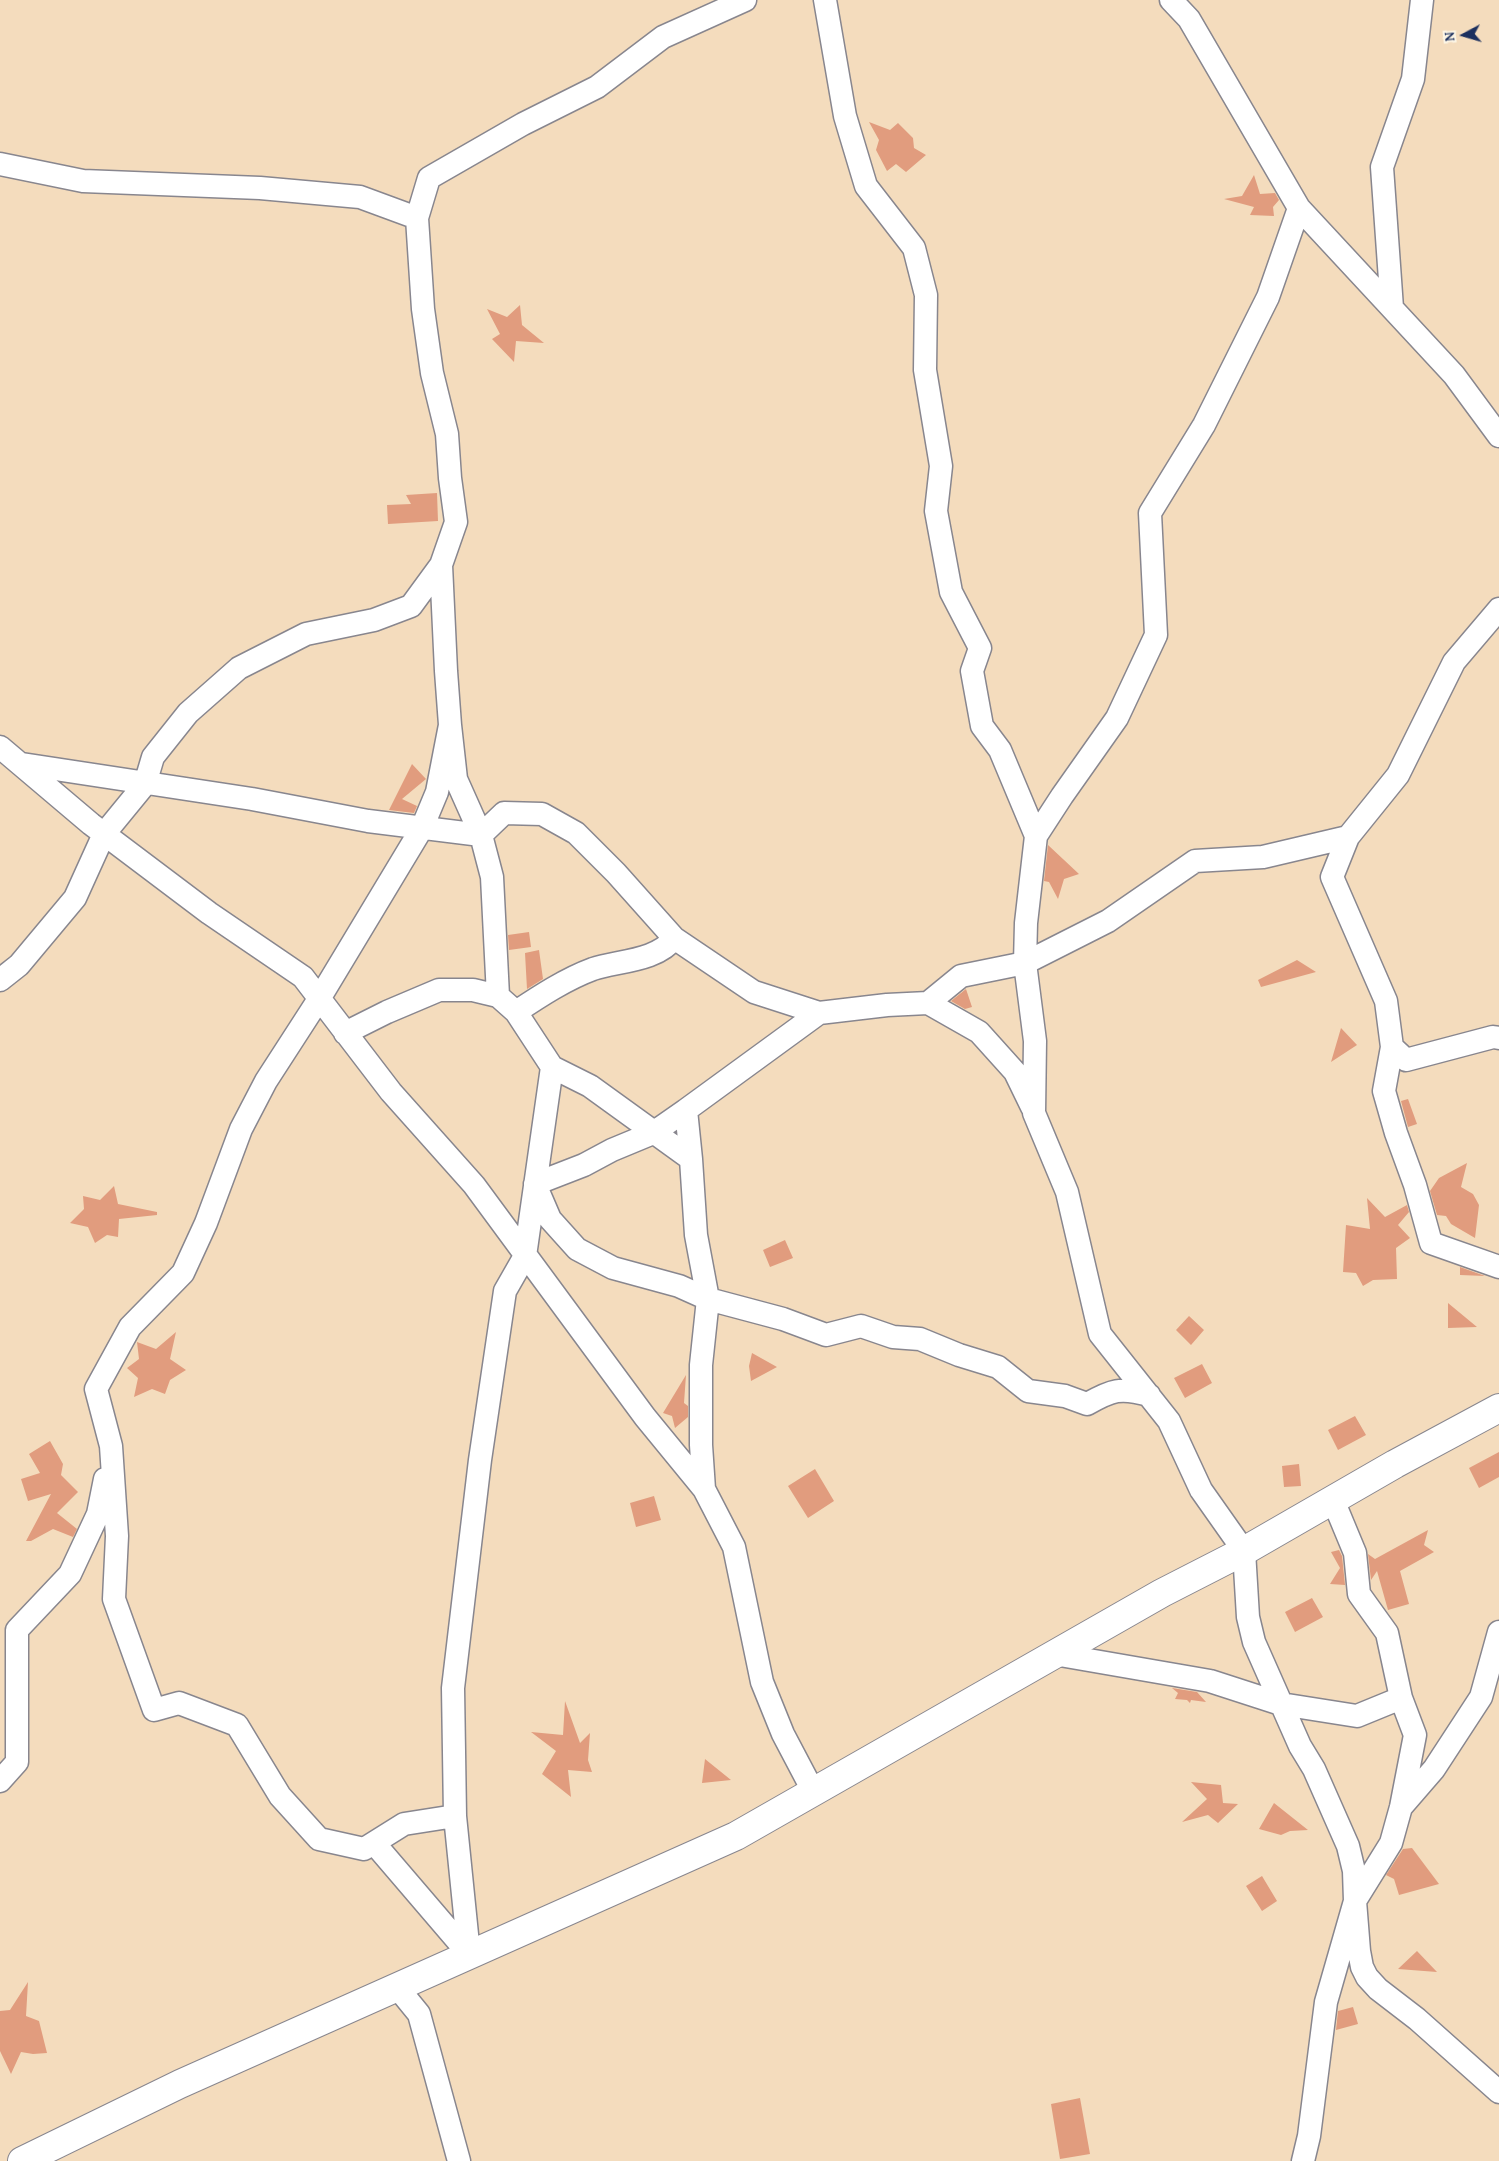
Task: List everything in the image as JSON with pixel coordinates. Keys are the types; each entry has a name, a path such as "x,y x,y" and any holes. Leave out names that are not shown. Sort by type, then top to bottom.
{"main road":[{"path":"22,2161 180,2084 736,1836 1162,1593 1244,1551 1499,1408"}],"street":[{"path":"0,980 19,965 75,898 104,834 145,784 153,757 188,713 239,668 306,634 374,620 411,606 441,565 456,522 450,478 448,434 432,373 423,309 417,218 429,178 523,124 597,87 663,37 745,0"},
{"path":"825,0 845,116 866,186 914,248 926,295 925,370 941,466 936,511 951,592 980,648 972,671 982,726 1000,750 1036,836"},
{"path":"1170,0 1189,19 1298,208 1454,375 1499,436"},
{"path":"1392,308 1382,167 1413,79 1422,0"},
{"path":"0,164 83,181 260,188 360,197 417,218"},
{"path":"1034,1113 1035,1041 1025,963 1026,923 1036,836 1117,718 1156,635 1150,512 1204,425 1268,297 1298,208"},
{"path":"441,565 446,671 456,779 481,835 492,877 498,996"},
{"path":"1499,609 1454,662 1398,775 1348,837 1332,877 1386,1001 1392,1047 1384,1091 1396,1133 1415,1185 1430,1243 1499,1267"},
{"path":"450,725 437,792 422,828 319,999 266,1081 241,1129 206,1223 183,1273 130,1327 96,1389 111,1446 117,1536 114,1599 154,1710 179,1703 237,1725 280,1796 319,1839 364,1849 404,1824 455,1816"},
{"path":"0,747 104,834 209,914 303,978 391,1092 474,1184 645,1417 704,1489 734,1547 762,1682 783,1734 813,1791"},
{"path":"20,764 252,799 368,821 481,835"},
{"path":"481,835 504,813 542,814 576,833 616,873 674,938 754,992 819,1013 887,1005 928,1003 978,1032 1015,1072 1067,1192 1100,1334 1169,1421 1201,1490 1244,1551 1250,1628 1254,1642 1300,1746 1314,1769 1348,1846 1354,1871 1359,1951 1362,1967 1367,1977 1378,1988 1417,2019 1499,2092"},
{"path":"928,1003 961,976 1025,963 1108,921 1195,861 1263,858 1348,837"},
{"path":"516,1012 556,987 593,969 644,958 670,943 674,938"},
{"path":"345,1033 387,1012 439,990 474,990 498,996 516,1012 552,1067 590,1086 691,1159"},
{"path":"536,1184 584,1165 612,1150 653,1133 819,1013"},
{"path":"1392,1047 1406,1060 1493,1037 1499,1038"},
{"path":"470,1954 464,1913 455,1816 453,1688 480,1460 505,1291 525,1256 552,1067"},
{"path":"686,1110 696,1235 708,1299 701,1365 701,1444 704,1489"},
{"path":"536,1184 550,1219 577,1249 613,1268 679,1286 708,1299 783,1319 826,1335 861,1326 893,1337 920,1339 959,1355 998,1367 1028,1391 1065,1396 1087,1404 1110,1391 1134,1391 1149,1395"},
{"path":"0,1781 17,1762 17,1630 70,1574 98,1514 111,1446"},
{"path":"1303,2161 1309,2136 1326,2002 1355,1901 1391,1843 1401,1807 1415,1735 1402,1698 1387,1633 1359,1594 1355,1553 1333,1500"},
{"path":"1401,1807 1434,1769 1481,1697 1499,1632"},
{"path":"1054,1654 1210,1681 1281,1704 1358,1716 1402,1698"},
{"path":"374,1843 470,1954"},
{"path":"396,1987 419,2014 459,2161"}],"building":[{"path":"869,122 890,130 898,123 913,138 914,148 926,155 906,172 896,164 887,171 876,150 879,140"},
{"path":"1254,175 1260,194 1275,193 1279,200 1273,207 1274,216 1250,215 1254,207 1224,199 1242,196"},
{"path":"520,305 522,325 544,343 516,341 514,362 492,339 500,334 487,309 507,317"},
{"path":"437,493 438,521 388,524 387,505 411,504 406,495"},
{"path":"412,764 426,779 402,799 417,806 414,813 389,810"},
{"path":"1048,845 1079,874 1064,879 1058,899 1049,882 1044,881"},
{"path":"529,932 531,947 509,950 508,935"},
{"path":"539,950 543,979 527,989 525,953"},
{"path":"1297,960 1316,972 1261,987 1258,980"},
{"path":"966,989 972,1007 965,1009 951,1001"},
{"path":"1341,1028 1357,1045 1331,1062"},
{"path":"1408,1099 1417,1124 1408,1127 1401,1101"},
{"path":"1467,1163 1461,1187 1473,1194 1479,1205 1475,1238 1451,1224 1446,1216 1437,1215 1430,1191 1439,1178"},
{"path":"114,1186 118,1204 157,1212 157,1215 119,1219 118,1237 107,1235 95,1243 88,1227 70,1223 84,1209 83,1196 100,1200"},
{"path":"1367,1198 1385,1217 1407,1205 1409,1212 1398,1225 1410,1238 1396,1248 1397,1279 1373,1280 1363,1286 1356,1273 1343,1272 1346,1225 1370,1229"},
{"path":"785,1240 793,1258 770,1267 763,1250"},
{"path":"1460,1267 1485,1276 1460,1275"},
{"path":"1448,1303 1477,1327 1448,1328"},
{"path":"1189,1316 1204,1330 1191,1345 1176,1330"},
{"path":"176,1332 170,1359 186,1370 170,1380 165,1394 152,1389 134,1397 138,1378 127,1368 139,1359 137,1342 156,1349"},
{"path":"752,1353 777,1367 751,1381 749,1366"},
{"path":"1202,1364 1212,1383 1185,1398 1174,1378"},
{"path":"686,1375 684,1403 688,1406 688,1417 675,1428 672,1416 663,1413"},
{"path":"1355,1416 1366,1435 1338,1450 1328,1430"},
{"path":"50,1441 63,1464 61,1475 78,1492 57,1513 77,1529 73,1537 53,1529 31,1541 26,1541 51,1494 28,1501 21,1479 40,1473 29,1454"},
{"path":"1499,1452 1499,1477 1479,1488 1469,1468"},
{"path":"1299,1464 1301,1486 1284,1487 1282,1466"},
{"path":"815,1469 834,1501 808,1518 788,1486"},
{"path":"654,1496 661,1520 636,1527 630,1503"},
{"path":"1428,1530 1424,1545 1434,1552 1400,1571 1409,1604 1388,1610 1377,1571 1371,1580 1368,1554 1375,1559"},
{"path":"1339,1550 1342,1556 1345,1585 1330,1584 1340,1568 1331,1552"},
{"path":"1312,1598 1323,1617 1295,1632 1285,1612"},
{"path":"1172,1688 1197,1692 1206,1702 1191,1700 1190,1703 1187,1700 1175,1699 1178,1693"},
{"path":"565,1701 580,1743 590,1733 588,1760 592,1772 568,1770 571,1797 542,1774 556,1751 531,1732 563,1735"},
{"path":"705,1759 731,1780 702,1783"},
{"path":"1191,1782 1221,1785 1223,1803 1238,1804 1218,1823 1208,1815 1182,1822 1207,1799"},
{"path":"1274,1803 1308,1830 1290,1831 1281,1835 1259,1829"},
{"path":"1412,1848 1439,1884 1399,1895 1394,1879 1386,1875 1403,1849"},
{"path":"1262,1876 1277,1901 1262,1911 1246,1886"},
{"path":"1417,1951 1437,1972 1398,1969"},
{"path":"28,1982 26,2016 39,2021 47,2053 33,2054 21,2052 11,2074 0,2051 0,2011 10,2010"},
{"path":"1353,2007 1358,2024 1336,2030 1338,2011"},
{"path":"1080,2098 1090,2154 1060,2159 1051,2104"}]}
